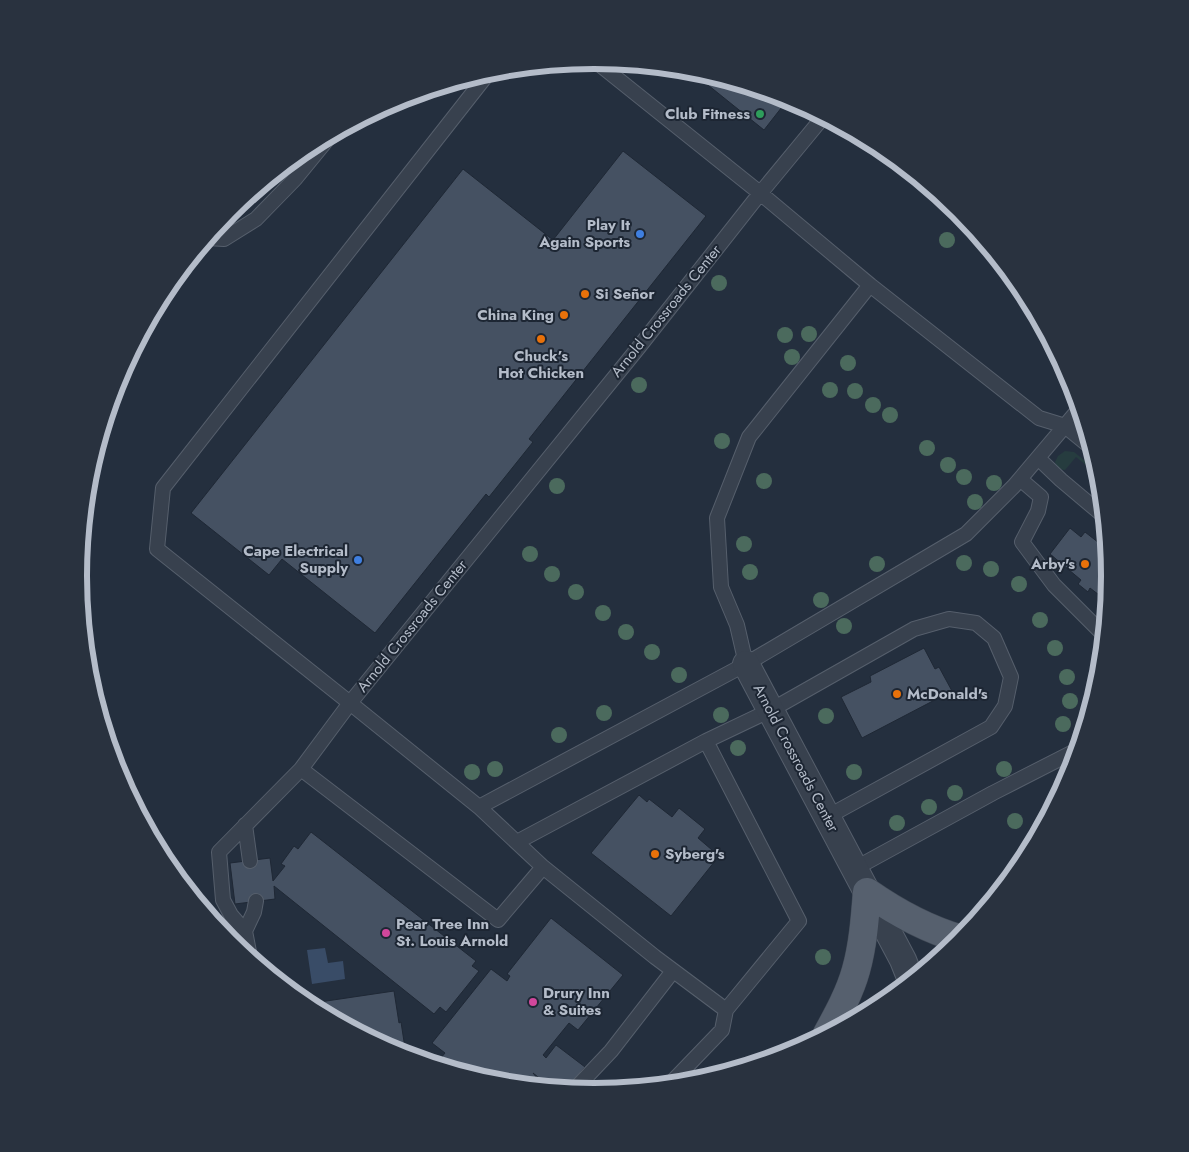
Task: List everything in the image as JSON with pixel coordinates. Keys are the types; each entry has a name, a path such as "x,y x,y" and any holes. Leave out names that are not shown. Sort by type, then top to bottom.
{"main road":[{"path":"832,1024 856,970 864,926 867,892 913,921 952,936"}],"street":[{"name":"Arnold Crossroads Center","path":"746,664 909,973"}],"lane":[{"path":"606,69 760,193 870,285 1039,418 1065,426 1083,440"},
{"path":"248,946 245,930 230,915 223,900 219,852 301,769 350,703 157,549 163,488 482,81"},
{"name":"Arnold Crossroads Center","path":"726,1010 673,971 543,867 479,808 350,703 820,121"},
{"path":"217,238 224,238 256,219 295,180 318,151"},
{"path":"746,664 737,625 721,587 717,518 749,438 870,285"},
{"path":"479,808 746,664 966,534 1020,479 1075,414"},
{"path":"1038,458 1097,510"},
{"path":"1020,479 1041,497 1038,511 1022,542 1054,585 1099,630"},
{"path":"517,842 706,741 771,710 914,629 950,618 976,623 994,638 1011,677 1005,706 991,727 828,817"},
{"path":"677,1076 722,1030 726,1010 799,921 706,741"},
{"path":"854,868 993,792 1070,753"},
{"path":"301,769 498,920 543,867"},
{"path":"245,825 250,861"},
{"path":"245,930 254,912 256,901"},
{"path":"581,1083 610,1050 673,971"}],"green space":[{"path":"1065,451 1074,452 1089,464 1090,468 1076,457 1065,470 1058,469 1055,462 1058,456"}],"water":[{"path":"325,948 328,963 343,961 345,979 312,984 307,950"}],"building":[{"name":"Club Fitness","path":"702,80 783,105 764,130"},
{"path":"623,151 706,216 529,439 533,442 489,497 486,494 375,633 282,559 269,575 191,513 463,169 553,240"},
{"name":"Arby's","path":"1070,528 1081,537 1085,532 1101,545 1101,597 1090,588 1088,592 1078,584 1081,580 1050,554"},
{"name":"McDonald's","path":"924,648 935,669 939,667 952,691 862,738 841,697 871,682 870,676"},
{"name":"Syberg's","path":"639,795 647,802 649,799 672,817 679,808 705,829 698,838 719,856 671,916 591,853"},
{"name":"Pear Tree Inn St. Louis Arnold","path":"311,832 476,961 472,966 479,971 446,1012 440,1007 434,1014 274,886 275,899 235,904 230,863 270,858 273,881 285,866 281,864 294,846 298,849"},
{"name":"Drury Inn & Suites","path":"551,918 623,975 578,1030 569,1023 543,1055 546,1058 556,1045 585,1067 572,1082 542,1080 533,1073 537,1078 536,1080 496,1074 440,1059 445,1053 432,1043 491,969 507,981 510,976 507,974"},
{"path":"394,991 405,1047 370,1031 320,1002"}],"place":[{"name":"Club Fitness","path":"760,114"},
{"name":"Play It Again Sports","path":"640,234"},
{"name":"Si Señor","path":"585,294"},
{"name":"China King","path":"564,315"},
{"name":"Chuck’s Hot Chicken","path":"541,339"},
{"name":"Cape Electrical Supply","path":"358,560"},
{"name":"Arby's","path":"1085,564"},
{"name":"McDonald's","path":"897,694"},
{"name":"Syberg's","path":"655,854"},
{"name":"Pear Tree Inn St. Louis Arnold","path":"386,933"},
{"name":"Drury Inn & Suites","path":"533,1002"}]}
